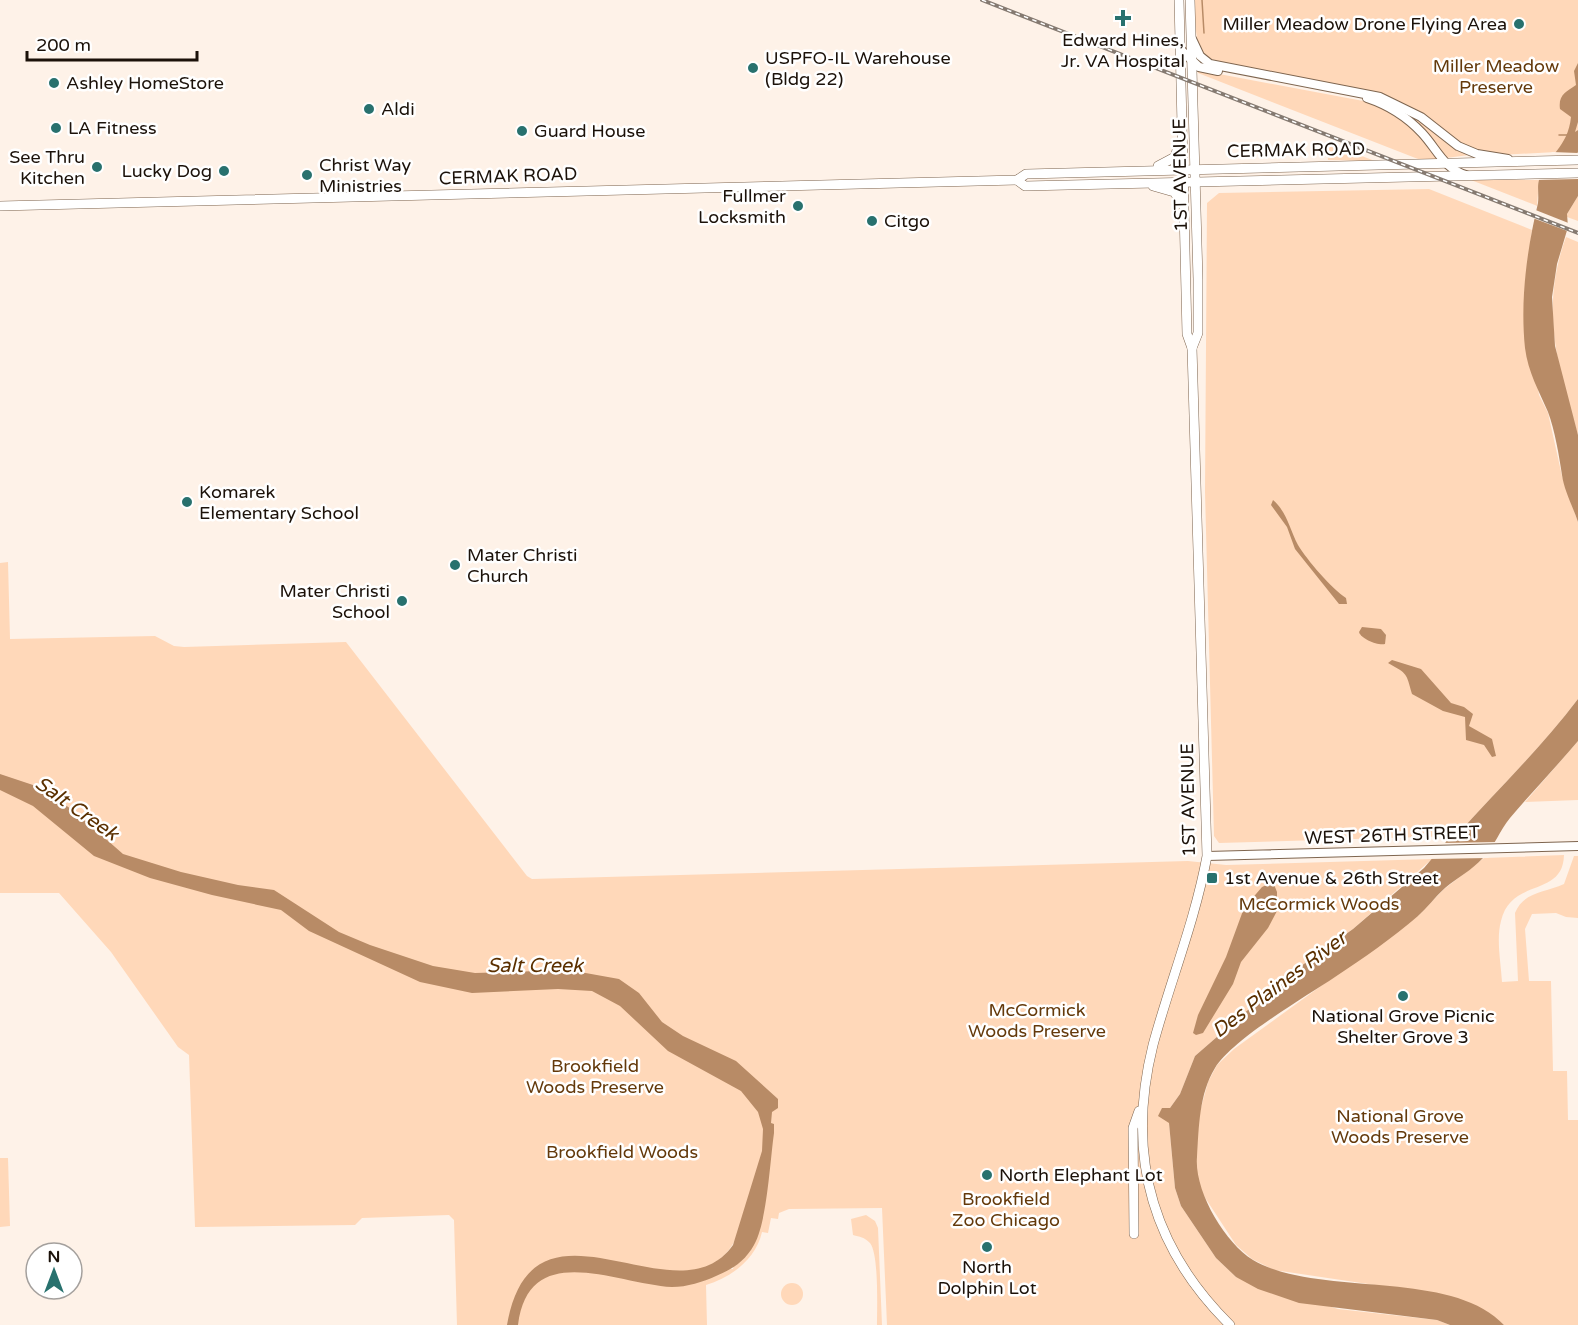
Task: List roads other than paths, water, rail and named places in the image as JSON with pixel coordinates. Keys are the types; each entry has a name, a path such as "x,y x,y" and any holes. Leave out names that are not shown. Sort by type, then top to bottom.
{"main road":[{"name":"1ST AVENUE","path":"1179,0 1187,334 1192,348 1207,856 1194,913 1153,1048 1143,1098 1143,1158 1155,1211 1169,1244 1190,1280 1230,1325"},
{"name":"1ST AVENUE","path":"1190,0 1197,169 1198,333 1192,348"},
{"path":"1192,38 1200,56 1210,64 1380,97 1416,113 1467,150 1520,161"},
{"path":"1181,50 1193,62 1210,70 1378,102 1412,124 1446,163 1458,173 1470,176"},
{"path":"1147,170 1168,163 1175,157 1182,126"},
{"name":"CERMAK ROAD","path":"0,206 1017,180 1026,174 1578,160"},
{"name":"CERMAK ROAD","path":"1017,180 1025,186 1578,173"},
{"path":"1197,207 1205,191 1222,181"},
{"path":"1142,184 1174,192 1184,206"},
{"name":"WEST 26TH STREET","path":"1207,856 1578,846"},
{"path":"1134,1234 1133,1128 1143,1098"}],"water":[{"path":"1578,63 1578,122 1575,132 1578,130 1578,152 1563,179 1578,155 1578,196 1567,214 1568,227 1557,264 1552,297 1555,346 1578,435 1578,522 1563,481 1548,412 1529,365 1525,348 1523,312 1525,275 1538,203 1539,180 1547,164 1562,144 1569,128 1571,117 1560,109 1560,100 1576,85 1574,71"},
{"path":"1273,500 1285,516 1302,551 1327,581 1346,598 1347,604 1339,604 1295,549 1287,527 1271,505"},
{"path":"1362,627 1381,629 1386,635 1385,644 1374,643 1360,635"},
{"path":"1392,660 1421,669 1451,703 1464,707 1473,714 1469,726 1492,739 1496,756 1492,757 1484,745 1466,740 1465,717 1443,711 1412,694 1405,675 1388,663"},
{"name":"Des Plaines River","path":"1578,699 1578,741 1510,818 1483,858 1445,888 1418,916 1388,940 1270,1019 1237,1044 1215,1068 1210,1078 1199,1123 1197,1170 1200,1184 1222,1228 1242,1252 1253,1260 1280,1271 1312,1278 1418,1289 1451,1296 1481,1307 1504,1325 1450,1325 1437,1320 1299,1303 1258,1289 1236,1277 1216,1258 1181,1206 1175,1188 1169,1123 1158,1116 1162,1108 1170,1108 1180,1094 1195,1056 1287,976 1353,929 1424,868 1451,836 1456,836 1534,752"},
{"name":"Salt Creek","path":"0,774 39,787 74,811 123,854 181,872 238,885 274,890 339,932 433,966 475,973 569,970 619,979 639,993 662,1022 683,1036 736,1061 778,1099 778,1108 772,1112 771,1123 774,1124 774,1133 765,1207 754,1245 743,1260 728,1270 695,1284 683,1286 672,1287 578,1272 557,1274 539,1282 525,1298 518,1325 507,1325 522,1282 545,1261 575,1256 678,1270 708,1265 733,1245 762,1151 763,1129 758,1112 741,1091 668,1051 620,1006 592,991 558,989 472,993 420,982 309,931 281,910 212,895 150,878 94,856 33,806 0,790"},
{"path":"1273,882 1277,892 1277,911 1268,928 1241,962 1233,984 1203,1033 1196,1035 1193,1033 1198,1015 1226,957 1244,908 1262,887"}],"waterway":[{"path":"1202,0 1204,33"},
{"path":"1559,135 1567,135"}],"railway":[{"path":"982,0 1578,233"}],"place":[{"name":"Edward Hines, Jr. VA Hospital","path":"1123,18"},
{"name":"Miller Meadow Drone Flying Area","path":"1519,24"},
{"name":"USPFO-IL Warehouse (Bldg 22)","path":"753,68"},
{"name":"Ashley HomeStore","path":"54,83"},
{"name":"Aldi","path":"369,109"},
{"name":"LA Fitness","path":"56,128"},
{"name":"Guard House","path":"522,131"},
{"name":"See Thru Kitchen","path":"97,167"},
{"name":"Lucky Dog","path":"224,171"},
{"name":"Christ Way Ministries","path":"307,175"},
{"name":"Fullmer Locksmith","path":"798,206"},
{"name":"Citgo","path":"872,221"},
{"name":"Komarek Elementary School","path":"187,502"},
{"name":"Mater Christi Church","path":"455,565"},
{"name":"Mater Christi School","path":"402,601"},
{"name":"1st Avenue & 26th Street","path":"1212,878"},
{"name":"National Grove Picnic Shelter Grove 3","path":"1403,996"},
{"name":"North Elephant Lot","path":"987,1175"},
{"name":"North Dolphin Lot","path":"987,1247"}],"park label":[{"name":"Miller Meadow Preserve","path":"1496,76"},
{"name":"McCormick Woods","path":"1319,904"},
{"name":"McCormick Woods Preserve","path":"1037,1020"},
{"name":"Brookfield Woods Preserve","path":"595,1076"},
{"name":"National Grove Woods Preserve","path":"1400,1126"},
{"name":"Brookfield Woods","path":"622,1152"},
{"name":"Brookfield Zoo Chicago","path":"1006,1209"}]}
